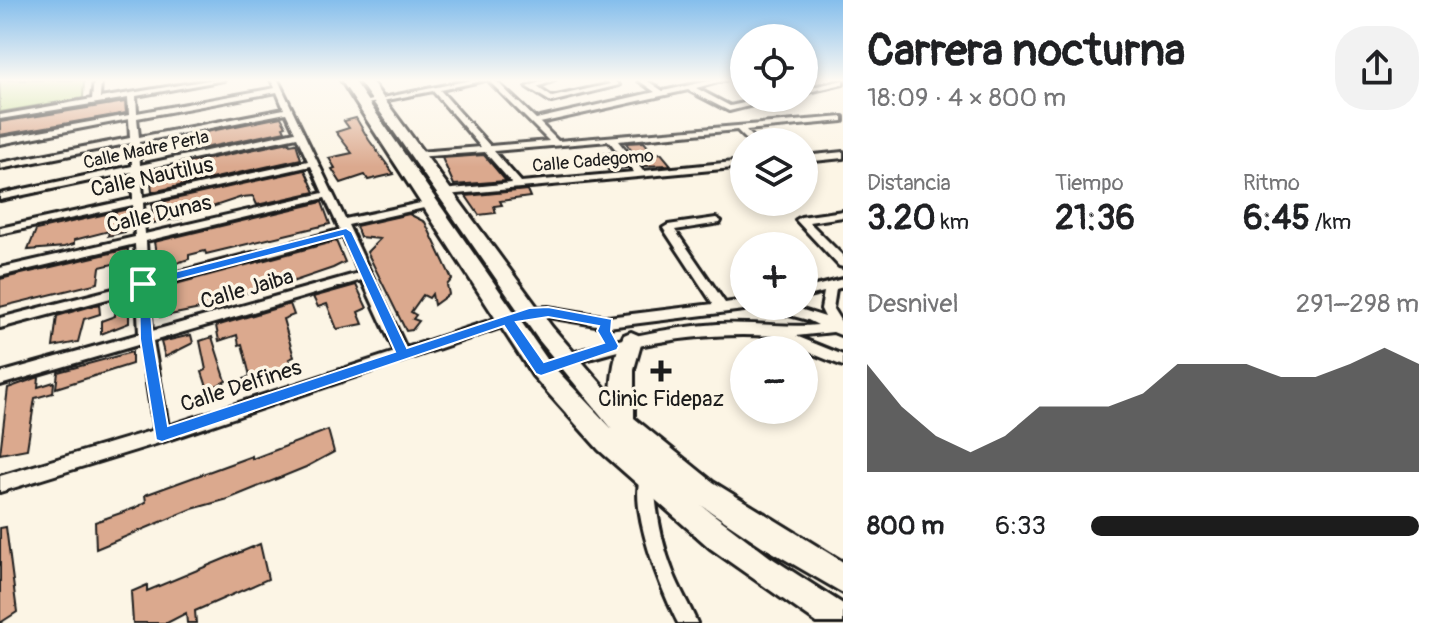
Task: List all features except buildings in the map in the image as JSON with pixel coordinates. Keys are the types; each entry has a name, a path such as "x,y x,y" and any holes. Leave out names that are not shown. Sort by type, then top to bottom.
{"main road":[{"path":"376,109 518,316 541,369 588,423 646,480 724,543 843,622"},
{"path":"377,109 418,155 438,198"},
{"path":"518,316 659,457 769,536 843,578"},
{"path":"622,343 622,422"}],"street":[{"path":"0,117 48,109"},
{"path":"134,109 146,339 162,435"},
{"path":"0,141 166,109"},
{"path":"454,109 519,185"},
{"path":"523,109 556,143"},
{"path":"536,121 589,109"},
{"path":"0,166 289,110 403,355"},
{"path":"739,128 843,119"},
{"path":"830,120 843,129"},
{"path":"418,155 730,129"},
{"name":"Calle Madre Perla","path":"0,197 299,134"},
{"path":"612,139 640,173"},
{"path":"818,158 843,155"},
{"name":"Calle Nautilus","path":"0,231 312,163"},
{"name":"Calle Cadegomo","path":"0,323 344,228 438,198 519,185 730,165"},
{"name":"Calle Dunas","path":"0,272 327,195"},
{"path":"843,214 801,220 843,263"},
{"path":"716,221 668,228 722,308"},
{"name":"Calle Jaiba","path":"0,379 366,275"},
{"path":"837,285 827,309 839,328"},
{"path":"518,316 548,312 608,322 730,307"},
{"name":"Calle Delfines","path":"0,484 162,435 518,316"},
{"path":"814,320 839,328"},
{"path":"608,322 604,331 622,343"},
{"path":"541,369 622,343 703,330 774,332 839,328"},
{"path":"774,332 843,361"},
{"path":"646,480 650,532 657,559 688,623"}],"place":[{"name":"Clinic Fidepaz","path":"661,371"}],"route":[{"path":"143,284 146,339 162,435 403,355 507,319 529,313 548,312 608,322 605,337 612,346 541,369 507,319 403,355 346,232 143,284"}]}
